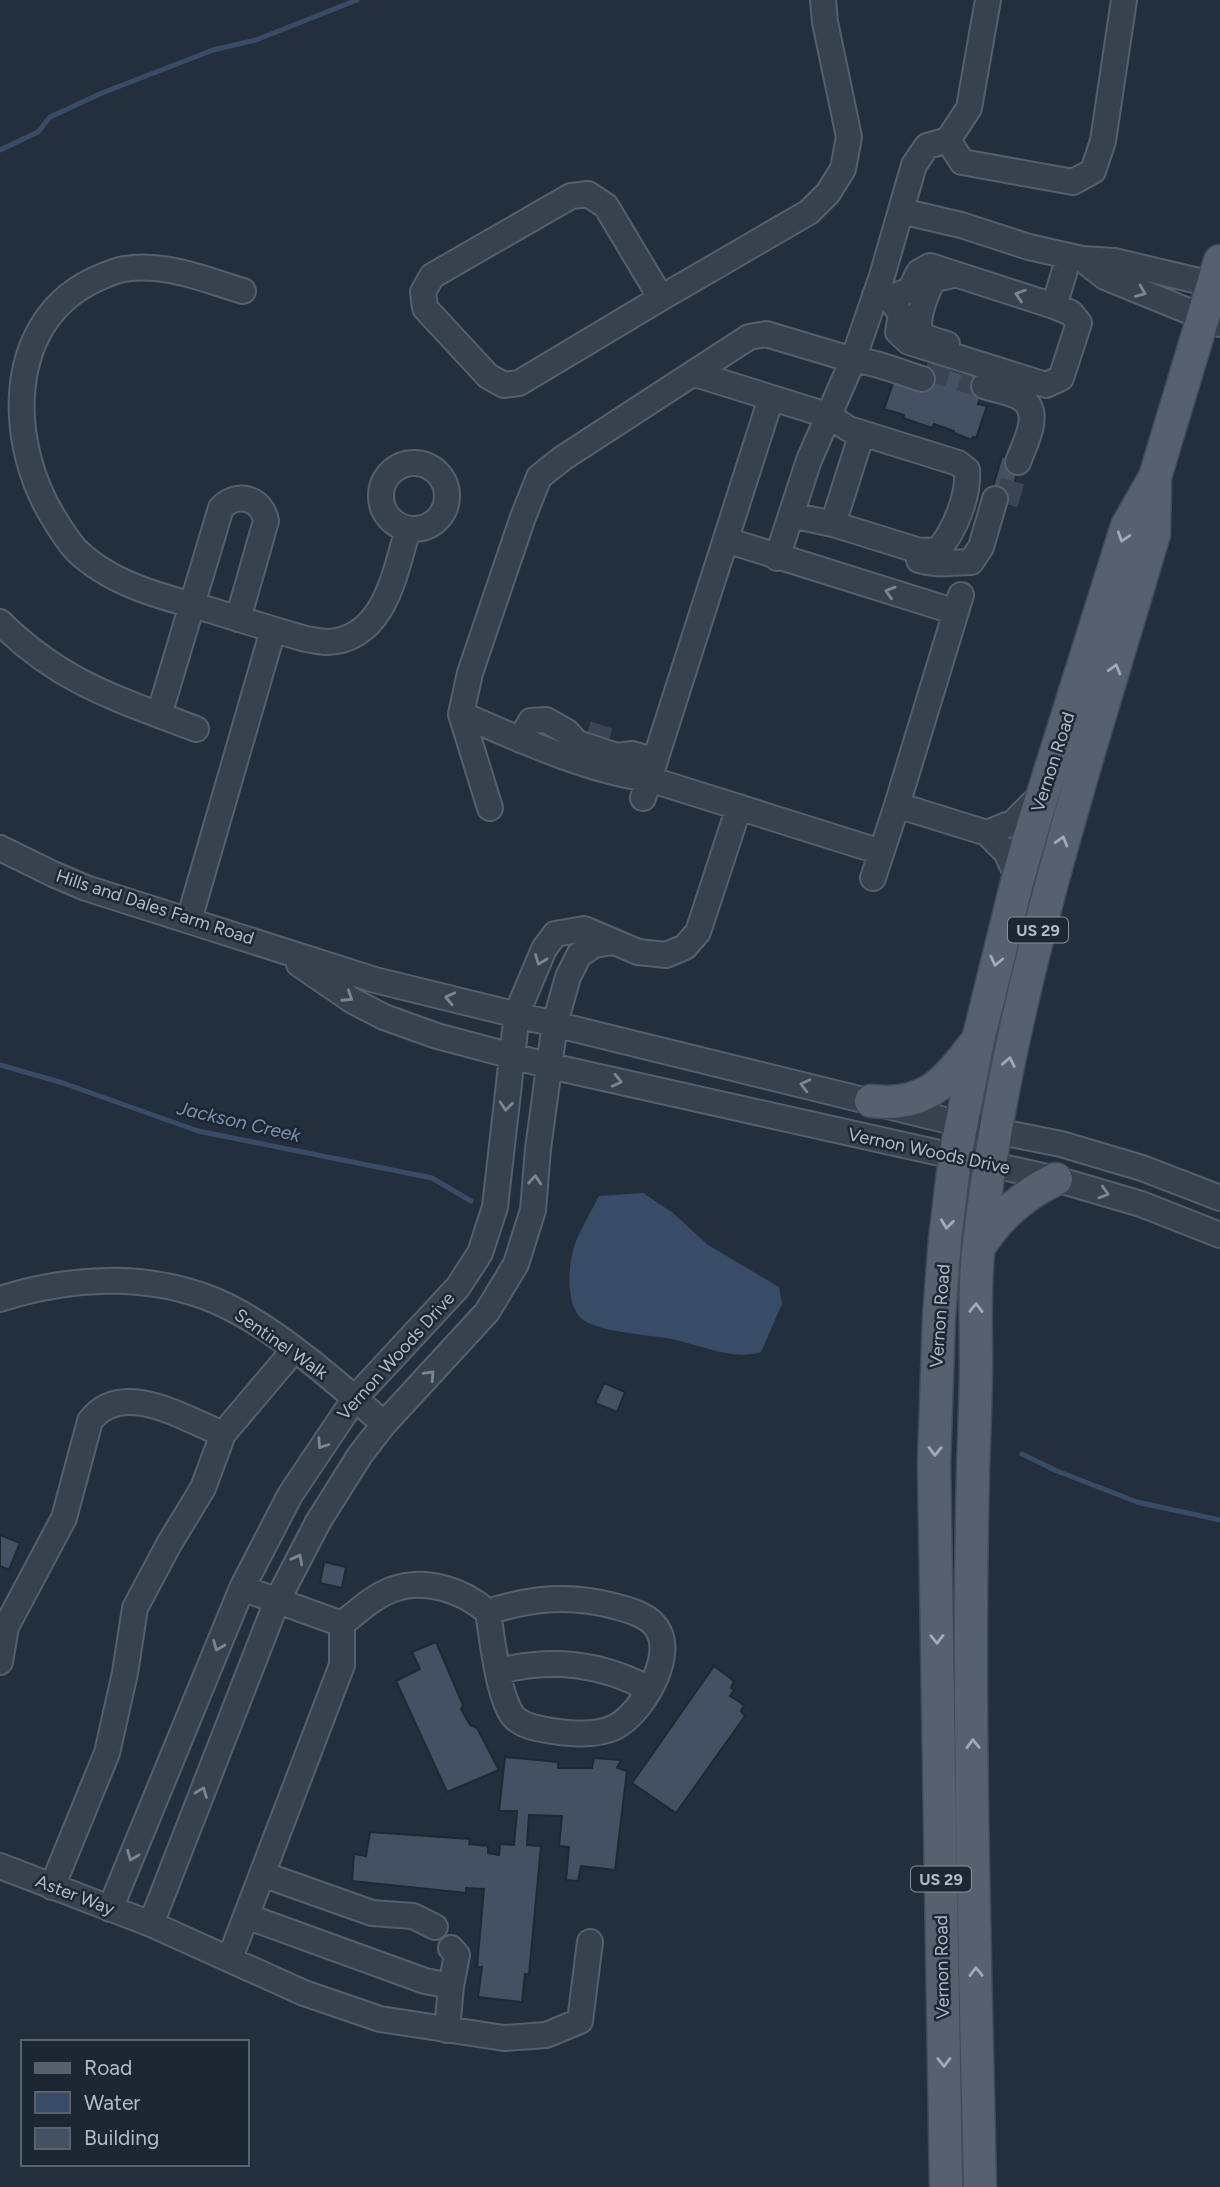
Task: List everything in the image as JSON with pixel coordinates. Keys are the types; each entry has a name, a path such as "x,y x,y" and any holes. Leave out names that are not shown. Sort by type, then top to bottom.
{"main road":[{"name":"Vernon Road","path":"946,2187 934,1462 940,1304 955,1157 978,1040 1018,878 1043,792 1127,526 1155,477 1212,321 1218,277"},
{"name":"Vernon Road","path":"980,2187 971,1571 978,1248 990,1165 1020,1006 1054,869 1154,534 1155,477"},
{"path":"871,1101 899,1102 926,1094 953,1073 978,1040"},
{"path":"978,1248 1015,1204 1056,1179"}],"street":[{"path":"661,298 606,206 588,194 571,196 432,276 423,292 425,308 488,376 503,384 519,383 809,212 828,193 843,169 849,137 825,23 823,0"},
{"path":"778,558 809,460 827,415 894,299 919,272 930,266 1063,310 1079,323 1061,377 1046,385 909,342 898,332 894,299 901,211 914,165 927,146 948,140 969,108 988,0"},
{"path":"948,140 962,162 1073,182 1093,171 1103,141 1124,0"},
{"path":"901,211 1076,258 1218,277"},
{"path":"957,275 934,279 918,324 921,332 929,338 1040,373 1048,373 1057,366 1068,335 1063,310 1076,258"},
{"path":"1076,258 1105,277 1212,321"},
{"path":"243,291 180,271 125,269 78,288 61,302 43,326 30,351 23,384 22,436 36,488 64,533 76,549 139,589 273,630 328,642 349,637 370,624 380,610 408,529"},
{"path":"490,808 461,714 470,673 539,477 563,458 749,337 766,334 860,360 882,358 924,373"},
{"path":"695,374 827,415 849,429 958,463 967,470 968,483 958,513 948,539 938,550 920,551 832,524 792,515"},
{"path":"982,392 1018,412 1020,429 1013,460"},
{"path":"645,773 726,540 771,398"},
{"path":"832,524 862,432"},
{"path":"159,715 221,508 227,501 237,498 258,504 265,511 266,521 239,619"},
{"path":"832,524 848,538 935,565 963,577 977,578 986,568 1000,501"},
{"path":"726,540 778,558 958,604 873,878"},
{"path":"0,622 25,646 78,682 196,729"},
{"path":"188,920 273,630"},
{"path":"461,714 520,740 630,776 645,773"},
{"path":"520,740 531,722 546,720 621,745 645,773"},
{"path":"588,735 577,743 617,756 645,773 739,807 881,852"},
{"path":"987,833 1014,822 1043,792"},
{"path":"897,805 987,833 1006,852 1018,878"},
{"path":"517,1013 544,949 555,934 584,929 638,952 666,955 685,947 698,932 739,807"},
{"name":"Hills and Dales Farm Road","path":"0,848 86,888 375,980 517,1013"},
{"path":"555,1023 568,976 579,955 594,945 613,942"},
{"name":"Hills and Dales Farm Road","path":"273,947 353,1001 384,1017 437,1036 550,1066"},
{"name":"Vernon Woods Drive","path":"110,1909 242,1588 290,1495 355,1398 458,1287 480,1254 495,1207 517,1013 961,1124 1061,1144 1142,1168 1220,1198"},
{"name":"Vernon Woods Drive","path":"151,1924 277,1601 296,1563 338,1488 360,1455 384,1424 487,1312 516,1264 533,1210 538,1149 555,1023"},
{"name":"Vernon Woods Drive","path":"550,1066 1056,1179 1141,1204 1220,1235"},
{"name":"Sentinel Walk","path":"0,1299 44,1287 82,1282 120,1281 170,1286 193,1293 237,1311 294,1350 384,1424"},
{"path":"52,1887 107,1753 125,1673 135,1608 203,1488 223,1434 294,1350"},
{"path":"0,1662 6,1627 64,1518 90,1421 95,1415 115,1402 132,1401 156,1407 223,1434"},
{"path":"342,1624 390,1590 419,1585 459,1592 488,1612 499,1671 511,1713 517,1721 561,1732 595,1732 612,1729 626,1721 649,1689 661,1664 663,1646 659,1629 650,1620 601,1602 563,1598 525,1601 488,1612"},
{"path":"242,1588 342,1624"},
{"path":"230,1958 342,1665 342,1624"},
{"path":"499,1671 537,1664 576,1664 614,1672 649,1689"},
{"name":"Aster Way","path":"0,1866 151,1924 304,1993 380,2019 504,2038 546,2035 580,2021 590,1942"},
{"path":"262,1874 372,1913 413,1916 435,1927"},
{"path":"246,1916 425,1981 451,1986"},
{"path":"447,2030 457,1955 451,1948"}],"water":[{"path":"643,1193 673,1213 708,1245 779,1287 782,1304 761,1352 740,1355 672,1339 613,1330 591,1324 577,1314 570,1284 573,1252 599,1196"}],"building":[{"path":"928,362 986,381 978,404 987,406 976,438 973,437 972,440 934,424 932,428 884,409 895,377 920,385"},
{"path":"1002,456 1020,463 1008,505 990,497"},
{"path":"604,1383 625,1392 617,1412 595,1403"},
{"path":"0,1535 20,1543 9,1570 0,1566"},
{"path":"324,1562 346,1567 342,1588 320,1583"},
{"path":"436,1642 463,1705 461,1709 470,1725 477,1728 499,1770 447,1792 396,1681 420,1669 412,1652"},
{"path":"714,1666 734,1681 731,1688 734,1690 730,1696 744,1705 741,1711 745,1716 676,1813 632,1783"},
{"path":"505,1757 558,1762 558,1768 592,1768 594,1758 621,1760 617,1768 627,1771 615,1870 581,1866 578,1881 566,1880 569,1847 559,1846 562,1816 529,1815 527,1845 541,1846 529,1974 525,1974 522,2002 478,1997 482,1967 477,1967 484,1889 466,1888 466,1893 352,1881 354,1854 366,1856 370,1832 470,1839 469,1844 488,1846 488,1853 499,1855 500,1844 514,1845 517,1811 499,1811"}],"waterway":[{"path":"0,150 38,132 50,117 102,93 213,50 256,40 357,0"},
{"name":"Jackson Creek","path":"0,1065 63,1083 198,1131 432,1178 471,1201"},
{"name":"Jackson Creek","path":"1022,1454 1057,1471 1137,1502 1220,1520"}],"tunnel":[{"path":"926,368 984,386"},
{"path":"1006,504 1018,462"},
{"path":"587,733 609,740"}]}
